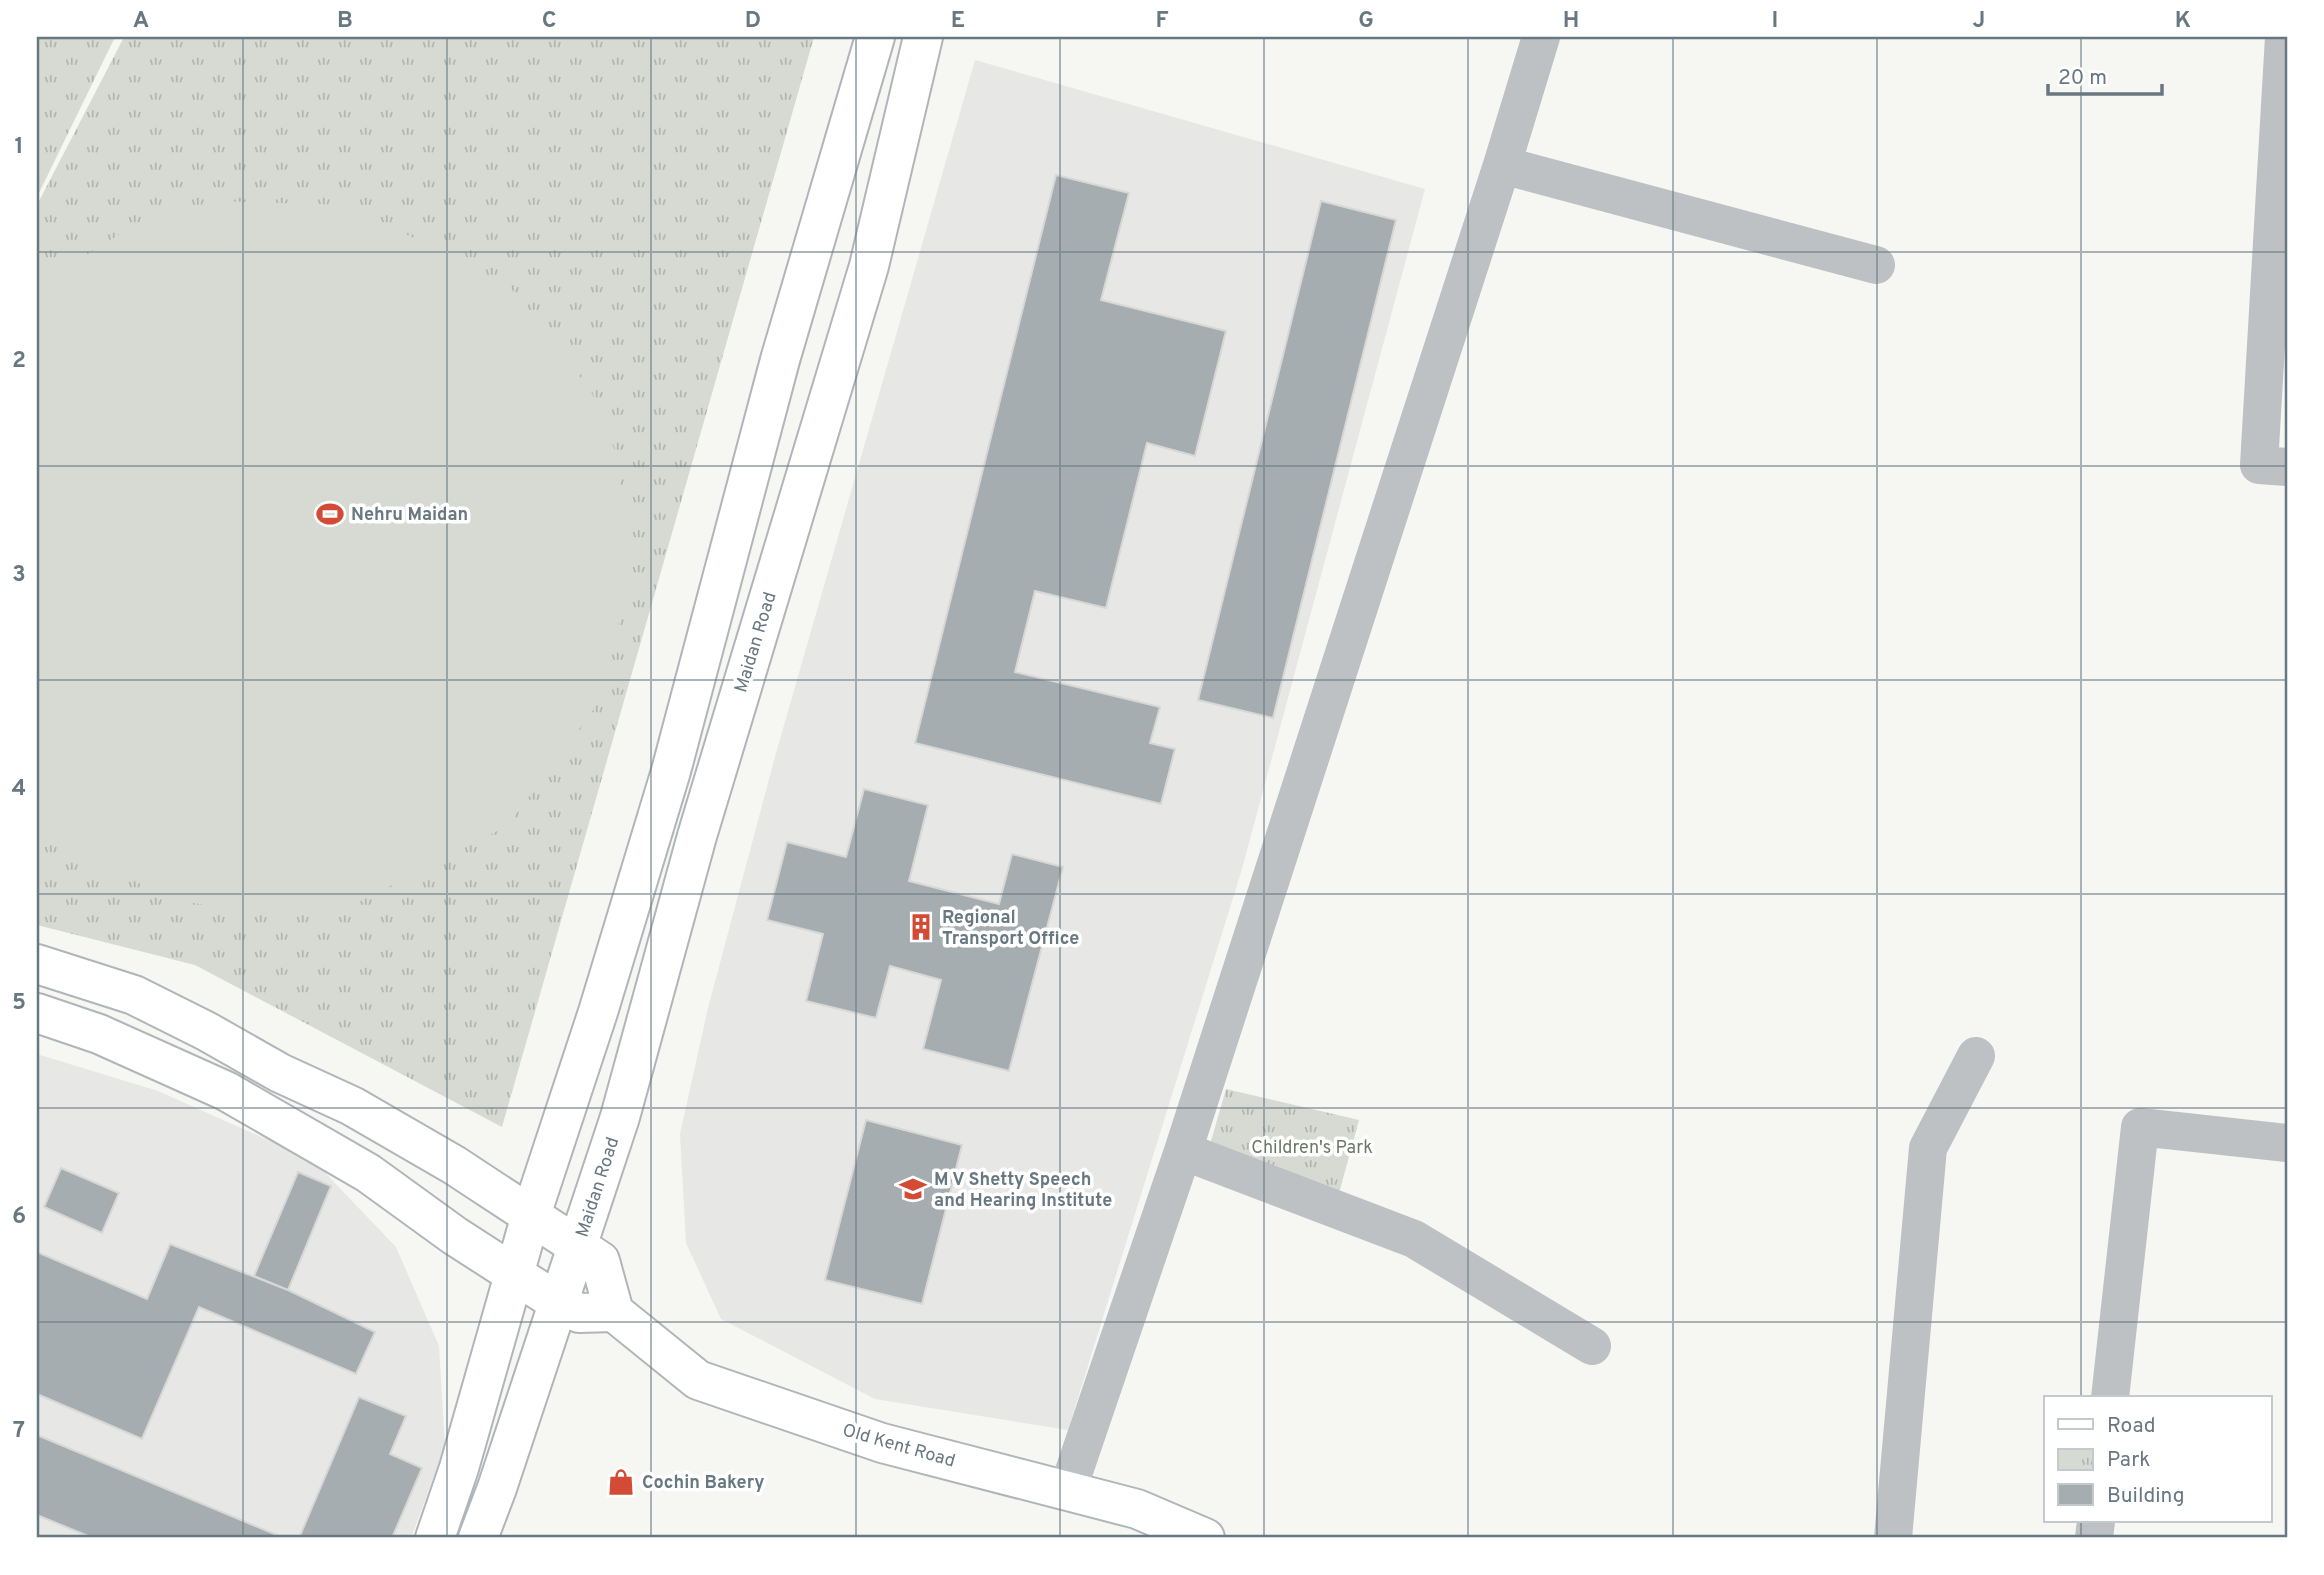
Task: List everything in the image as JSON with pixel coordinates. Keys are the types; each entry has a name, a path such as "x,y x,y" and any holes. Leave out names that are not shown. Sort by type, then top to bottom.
{"main road":[{"path":"435,1538 459,1468 531,1215 671,771 780,360 875,37"},
{"name":"Maidan Road","path":"578,1246 620,1117 697,836 869,266 923,37"},
{"name":"Maidan Road","path":"37,964 134,995 206,1031 280,1073 352,1107 454,1165 600,1261 614,1312"},
{"path":"37,1013 99,1034 226,1091 368,1173 455,1236 559,1303 579,1313 614,1312"},
{"path":"478,1538 578,1246"},
{"name":"Old Kent Road","path":"614,1312 698,1380 882,1443 1137,1509 1205,1538"}],"street":[{"path":"1068,1489 1183,1152 1541,37"},
{"path":"2284,37 2259,465 2287,467"},
{"path":"1502,165 1875,265"},
{"path":"1893,1538 1928,1148 1976,1056"},
{"path":"2110,1396 2140,1127 2287,1143"},
{"path":"1183,1152 1414,1239 1592,1346"}],"shaded area":[{"path":"975,60 1425,189 1242,869 1068,1430 875,1399 721,1319 686,1243 680,1134 708,1008 776,753"},
{"path":"37,1054 158,1091 313,1160 396,1247 439,1346 445,1446 411,1538 37,1538"}],"green space":[{"path":"37,37 115,37 37,197"},
{"path":"124,37 814,37 502,1127 195,965 37,925 37,205"},
{"name":"Nehru Maidan","path":"215,201 348,205 509,286 591,391 617,456 631,571 600,701 507,826 359,902 298,912 253,913 176,900 64,849 37,823 37,285 143,220"},
{"name":"Children's Park","path":"1226,1089 1359,1120 1339,1193 1207,1155"}],"building":[{"path":"1056,175 1129,193 1101,300 1226,331 1195,456 1147,443 1106,608 1035,591 1015,672 1160,707 1150,743 1175,749 1161,804 915,743"},
{"path":"1321,201 1396,220 1273,718 1198,700"},
{"name":"Regional Transport Office","path":"864,789 928,805 909,881 999,904 1012,854 1063,867 1009,1071 923,1049 941,980 890,966 876,1018 806,1001 823,934 767,920 787,842 846,857"},
{"path":"866,1120 962,1145 922,1304 825,1280"},
{"path":"61,1168 119,1193 102,1233 44,1207"},
{"path":"298,1172 331,1186 288,1290 254,1276"},
{"path":"170,1244 288,1290 375,1332 356,1374 199,1307 142,1439 37,1394 37,1252 147,1299"},
{"path":"359,1397 406,1416 390,1454 422,1468 392,1538 299,1538"},
{"path":"37,1435 284,1538 93,1538 37,1515"}],"place":[{"name":"Nehru Maidan","path":"330,514"},
{"name":"Regional Transport Office","path":"921,927"},
{"name":"M V Shetty Speech and Hearing Institute","path":"913,1189"},
{"name":"Cochin Bakery","path":"621,1482"}]}
